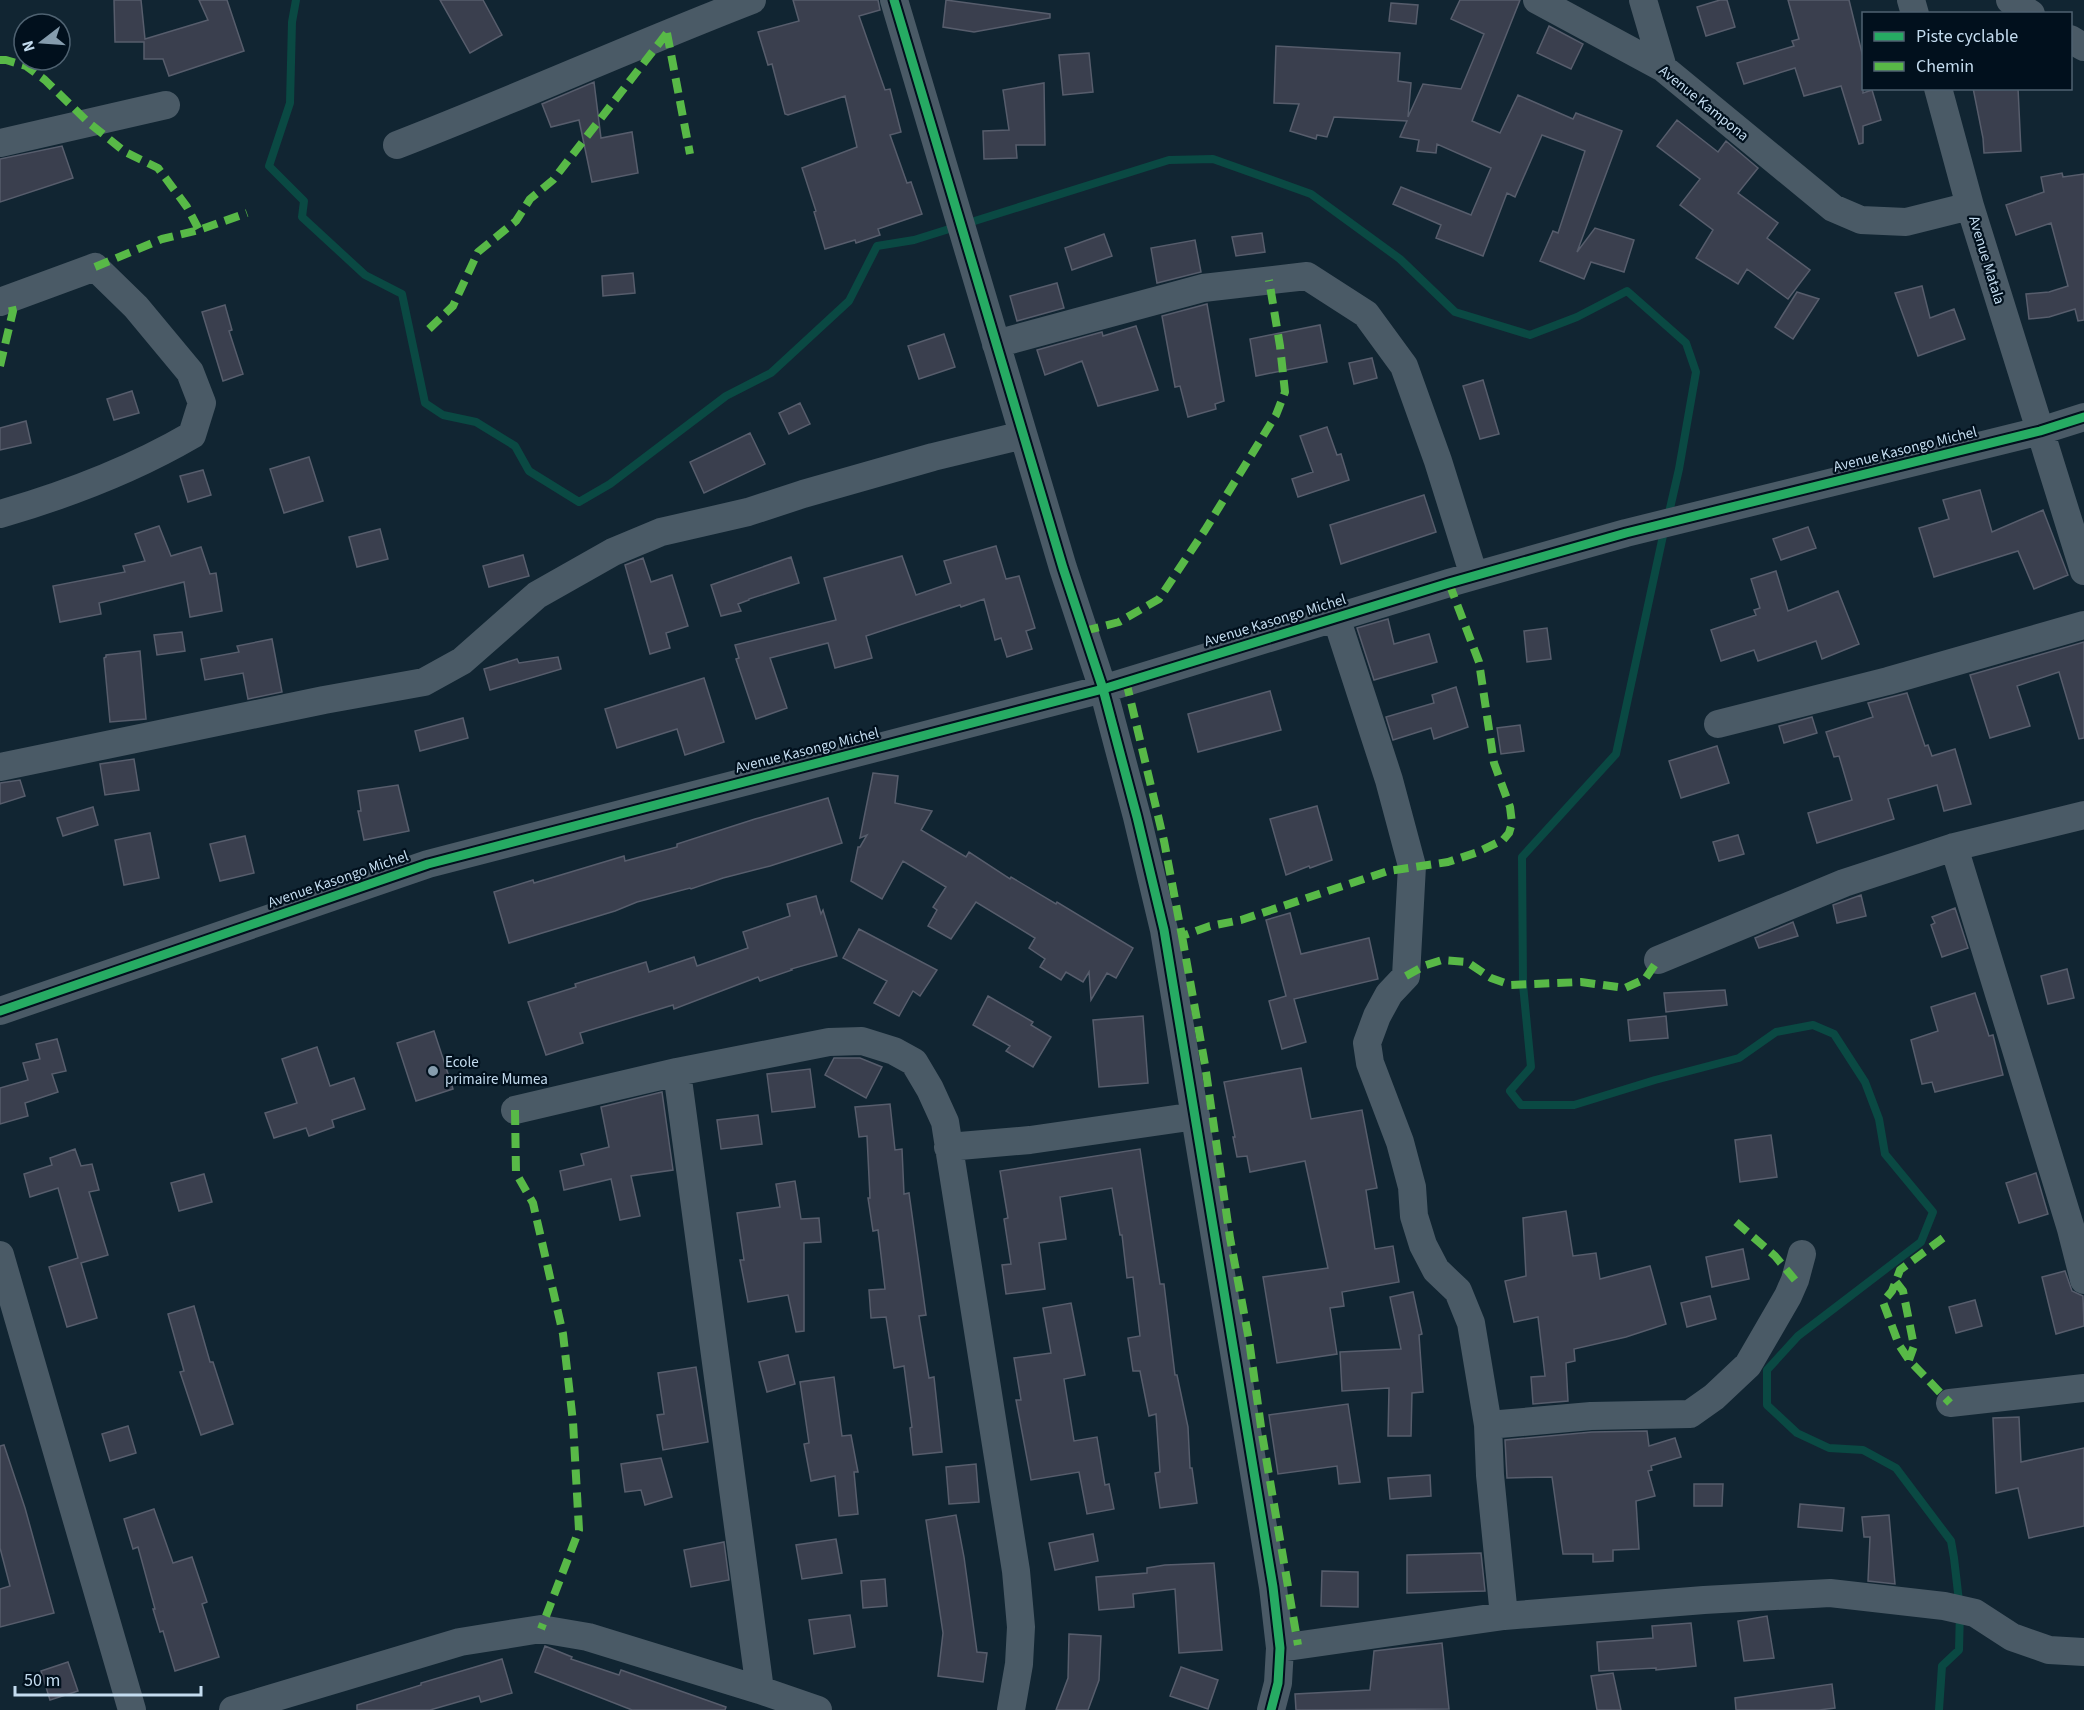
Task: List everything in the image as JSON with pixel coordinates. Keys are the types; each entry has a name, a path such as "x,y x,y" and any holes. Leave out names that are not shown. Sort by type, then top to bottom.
{"street":[{"path":"397,145 494,108 667,33 752,0"},
{"path":"894,0 1063,568 1103,689 1164,930 1271,1575 1280,1648 1278,1683 1271,1710"},
{"name":"Avenue Kampona","path":"1537,0 1663,68 1833,208 1861,220 1906,222 1970,206"},
{"path":"1643,0 1663,68"},
{"path":"2010,0 2028,12"},
{"name":"Avenue Matala","path":"1939,90 1970,206 2084,571"},
{"path":"0,143 166,105"},
{"path":"0,302 95,267 136,307 190,372 202,403 192,435 162,452 92,483 0,514"},
{"path":"996,344 1203,288 1307,276 1366,314 1404,366 1438,462 1474,576"},
{"name":"Avenue Kasongo Michel","path":"0,1011 428,864 1103,689 1336,617 1626,533 2040,431 2084,417"},
{"path":"0,767 324,700 424,682 462,661 537,596 613,552 661,532 748,512 912,463 1023,435"},
{"path":"1336,617 1389,780 1412,867 1406,976 1389,994 1377,1016 1367,1043 1370,1063 1400,1142 1412,1187 1414,1216 1423,1245 1436,1270 1458,1291 1471,1323 1488,1425 1490,1475 1504,1616"},
{"path":"1718,724 1888,681 2084,625"},
{"path":"1658,960 1844,884 1954,847 2084,816"},
{"path":"1954,847 2071,1229 2084,1280"},
{"path":"514,1110 677,1072 829,1042 862,1041 894,1051 914,1062 930,1089 945,1122 1016,1571 1021,1627 1019,1664 1011,1710"},
{"path":"677,1072 760,1690"},
{"path":"948,1147 1030,1140 1196,1116"},
{"path":"1488,1425 1591,1416 1690,1414 1748,1365 1791,1288 1802,1254"},
{"path":"0,1255 132,1710"},
{"path":"1950,1402 2084,1388"},
{"path":"1280,1648 1504,1616 1704,1600 1830,1593 1944,1606 1975,1613 2012,1638 2049,1650 2084,1652"},
{"path":"233,1710 460,1642 540,1629 588,1637 818,1710"}],"building":[{"path":"114,0 141,0 145,39 208,20 199,0 227,0 244,51 169,76 163,59 144,59 144,42 115,42"},
{"path":"440,0 483,0 502,35 470,53"},
{"path":"793,0 878,0 880,10 859,16 885,90 890,89 901,132 890,135 907,183 911,182 922,214 878,229 880,235 856,243 855,240 825,249 802,168 857,147 845,96 788,115 785,114 772,64 768,65 758,32 799,21"},
{"path":"946,0 1050,14 1050,18 974,32 943,27"},
{"path":"1460,0 1520,0 1472,121 1500,133 1518,95 1573,119 1576,113 1622,131 1577,252 1595,228 1634,240 1624,272 1591,262 1584,279 1540,261 1553,231 1558,233 1585,151 1542,135 1515,197 1507,193 1483,256 1436,238 1441,225 1393,204 1401,187 1471,215 1491,168 1437,144 1436,153 1417,151 1419,140 1400,137 1407,121 1334,117 1327,137 1317,135 1316,139 1290,131 1299,104 1274,103 1276,46 1400,53 1398,81 1411,83 1408,117 1423,84 1461,89 1484,34 1451,19"},
{"path":"1727,0 1735,27 1706,36 1697,7"},
{"path":"1788,0 1849,0 1862,53 1862,90 1863,93 1872,90 1881,120 1863,126 1863,143 1859,144 1841,86 1804,96 1795,68 1744,84 1737,63 1794,46 1792,41 1799,39"},
{"path":"1391,3 1418,5 1416,24 1389,21"},
{"path":"1549,26 1583,44 1571,69 1537,53"},
{"path":"1089,53 1093,92 1063,95 1059,55"},
{"path":"594,82 601,138 632,132 638,173 592,182 579,120 551,127 542,104"},
{"path":"1044,83 1045,145 1016,145 1017,158 984,159 983,131 1009,130 1003,90"},
{"path":"1973,90 2018,90 2021,151 1984,153"},
{"path":"1677,120 1718,152 1726,141 1758,168 1738,193 1778,223 1767,238 1810,270 1788,299 1747,269 1738,284 1696,258 1713,230 1680,205 1700,179 1657,146"},
{"path":"62,146 73,178 0,202 0,159"},
{"path":"2062,173 2063,177 2084,174 2084,320 2078,321 2075,309 2049,317 2029,319 2026,294 2049,292 2068,286 2051,223 2016,235 2006,205 2044,192 2041,177"},
{"path":"1262,233 1265,252 1236,256 1232,237"},
{"path":"1104,234 1112,256 1072,270 1065,248"},
{"path":"1195,240 1201,272 1157,283 1151,248"},
{"path":"633,273 635,293 603,296 602,276"},
{"path":"1057,283 1064,308 1017,321 1010,296"},
{"path":"1922,286 1930,318 1954,309 1965,339 1918,356 1895,293"},
{"path":"1797,292 1819,299 1793,339 1775,327"},
{"path":"1207,304 1224,401 1215,404 1216,409 1188,417 1180,386 1175,387 1162,316"},
{"path":"225,305 232,330 229,331 243,374 223,381 202,312"},
{"path":"1320,325 1327,362 1256,376 1250,339"},
{"path":"1136,326 1158,390 1098,406 1082,361 1045,375 1037,350 1102,332 1103,336"},
{"path":"944,334 955,367 919,379 908,346"},
{"path":"1372,358 1377,378 1354,384 1349,363"},
{"path":"1483,380 1499,434 1480,439 1463,386"},
{"path":"132,391 139,413 114,420 107,399"},
{"path":"800,403 810,424 789,434 779,413"},
{"path":"26,421 31,443 0,450 0,428"},
{"path":"1327,427 1337,455 1341,454 1349,480 1298,497 1292,479 1313,472 1300,436"},
{"path":"750,433 765,464 704,493 690,462"},
{"path":"309,457 323,501 284,513 270,469"},
{"path":"203,470 211,495 188,502 180,476"},
{"path":"1980,490 1992,532 2043,510 2068,575 2034,589 2018,551 1934,577 1919,528 1949,519 1943,500"},
{"path":"1424,495 1436,532 1341,564 1330,525"},
{"path":"159,526 171,556 201,547 210,574 216,573 222,611 190,617 184,582 99,603 101,614 60,622 53,586 125,572 123,566 145,561 135,534"},
{"path":"1808,527 1816,548 1781,560 1773,539"},
{"path":"380,529 388,559 357,567 349,537"},
{"path":"996,546 1006,579 1019,576 1035,628 1026,631 1032,649 1007,657 1001,638 995,640 984,599 961,607 960,605 866,636 872,658 835,668 828,643 770,658 787,708 756,719 736,659 739,658 735,645 836,620 824,578 902,556 916,595 951,583 944,561"},
{"path":"523,555 529,576 489,587 483,566"},
{"path":"791,557 799,583 749,599 738,604 741,611 721,616 711,585"},
{"path":"643,558 651,582 672,575 688,626 666,633 670,648 650,654 625,565"},
{"path":"1776,571 1788,611 1838,591 1859,644 1822,659 1816,641 1758,661 1754,650 1721,661 1711,630 1756,615 1754,610 1760,608 1751,579"},
{"path":"1388,619 1394,644 1429,634 1437,662 1374,680 1357,628"},
{"path":"1547,628 1551,659 1527,662 1524,631"},
{"path":"182,632 185,651 157,655 154,635"},
{"path":"272,639 282,692 248,699 243,673 205,680 201,659 239,652 237,646"},
{"path":"2084,642 2084,738 2079,739 2059,672 2017,686 2030,726 1990,738 1970,675"},
{"path":"140,651 146,719 110,722 104,658 106,655"},
{"path":"558,657 561,669 490,690 484,669 517,659 519,663"},
{"path":"704,678 724,742 685,755 677,729 617,748 605,709"},
{"path":"1456,687 1468,727 1434,739 1431,728 1393,740 1386,717 1434,703 1432,695"},
{"path":"1270,691 1281,730 1198,752 1188,714"},
{"path":"1907,693 1925,746 1928,745 1932,756 1955,749 1971,804 1944,811 1937,785 1888,799 1894,819 1817,843 1808,813 1852,800 1839,756 1834,757 1826,732 1873,717 1868,703"},
{"path":"1812,717 1817,733 1784,743 1779,726"},
{"path":"463,718 468,738 420,751 415,731"},
{"path":"1520,725 1524,751 1501,754 1497,728"},
{"path":"1717,746 1729,783 1681,798 1669,761"},
{"path":"134,759 139,790 105,795 100,764"},
{"path":"873,773 898,776 895,803 932,811 921,830 966,857 969,852 1010,879 1011,877 1056,904 1057,902 1133,948 1116,978 1107,973 1091,1000 1089,972 1083,982 1066,972 1061,980 1040,967 1045,959 1029,948 1035,938 976,902 951,939 928,926 937,910 933,907 946,887 903,861 882,899 851,881 858,847 867,835 860,838"},
{"path":"20,780 25,796 0,804 0,783"},
{"path":"398,785 409,831 364,840 358,811 361,811 358,791"},
{"path":"828,798 842,843 691,889 637,902 615,911 509,943 494,892 533,880 534,883 624,856 625,861 677,847 677,844"},
{"path":"1317,806 1332,860 1286,875 1270,819"},
{"path":"93,807 98,825 63,836 57,818"},
{"path":"150,833 159,878 124,885 115,840"},
{"path":"1738,835 1744,854 1719,861 1713,842"},
{"path":"245,836 254,873 220,881 210,844"},
{"path":"1861,895 1866,916 1837,923 1833,905"},
{"path":"816,896 821,914 823,910 837,956 791,969 760,981 758,977 674,1009 673,1005 580,1033 583,1043 546,1055 528,1002 576,987 575,984 646,962 649,972 694,957 697,966 748,948 743,932 790,916 787,904"},
{"path":"1955,908 1968,948 1942,957 1931,925 1935,923 1932,917"},
{"path":"1290,913 1301,954 1369,938 1378,979 1294,999 1306,1042 1282,1049 1269,1001 1286,996 1266,920"},
{"path":"1793,922 1798,936 1759,948 1755,938"},
{"path":"859,929 937,970 920,996 913,991 899,1016 874,1003 887,981 843,958"},
{"path":"2067,969 2074,998 2048,1004 2041,976"},
{"path":"1725,990 1727,1005 1666,1012 1664,993"},
{"path":"1975,993 1989,1036 1993,1035 2003,1075 1935,1092 1932,1082 1922,1084 1911,1040 1938,1031 1931,1007"},
{"path":"988,996 1033,1022 1031,1025 1051,1037 1033,1067 1006,1051 1010,1046 973,1025"},
{"path":"1143,1016 1148,1083 1099,1087 1093,1020"},
{"path":"1666,1016 1668,1038 1630,1041 1628,1020"},
{"path":"434,1031 453,1089 416,1101 397,1043"},
{"path":"57,1039 66,1071 52,1074 58,1092 25,1103 28,1116 0,1124 0,1088 28,1080 23,1063 40,1059 36,1044"},
{"path":"317,1047 330,1086 354,1078 365,1109 332,1120 334,1127 309,1136 306,1128 274,1138 265,1113 297,1103 282,1059"},
{"path":"834,1058 860,1058 882,1067 866,1098 825,1075"},
{"path":"1301,1068 1311,1119 1362,1110 1377,1188 1366,1190 1375,1249 1393,1246 1399,1282 1342,1292 1344,1306 1330,1308 1337,1354 1277,1363 1263,1277 1328,1268 1305,1161 1250,1172 1247,1156 1237,1157 1224,1082"},
{"path":"810,1069 815,1107 772,1112 767,1074"},
{"path":"662,1092 673,1170 631,1176 640,1216 620,1220 611,1179 564,1190 560,1171 584,1165 581,1154 609,1147 601,1107"},
{"path":"890,1104 895,1150 902,1149 904,1194 909,1193 926,1315 919,1316 929,1378 934,1377 942,1452 913,1455 910,1428 912,1427 904,1366 894,1368 886,1317 871,1318 869,1290 885,1289 878,1230 873,1231 868,1198 870,1198 867,1136 859,1137 855,1107"},
{"path":"758,1115 762,1144 721,1149 717,1120"},
{"path":"1771,1135 1777,1177 1740,1182 1735,1140"},
{"path":"75,1149 81,1166 92,1164 99,1190 89,1192 108,1255 81,1263 97,1318 67,1327 49,1267 78,1258 58,1188 30,1197 24,1174 52,1165 50,1158"},
{"path":"1140,1149 1160,1284 1164,1284 1175,1375 1177,1375 1188,1427 1190,1468 1192,1468 1197,1503 1160,1508 1155,1473 1160,1472 1156,1414 1149,1416 1140,1371 1133,1371 1128,1338 1140,1336 1133,1277 1127,1278 1122,1235 1120,1235 1112,1188 1060,1197 1066,1239 1039,1243 1045,1289 1006,1294 1002,1265 1011,1264 1004,1219 1008,1218 1000,1171"},
{"path":"2036,1173 2048,1214 2019,1223 2006,1183"},
{"path":"204,1174 212,1202 179,1211 171,1183"},
{"path":"795,1181 801,1219 819,1218 821,1242 804,1243 804,1331 796,1332 788,1295 748,1302 740,1260 744,1260 737,1213 780,1207 776,1184"},
{"path":"1566,1211 1573,1256 1596,1253 1600,1279 1650,1266 1666,1324 1626,1337 1574,1349 1575,1361 1566,1363 1568,1401 1533,1404 1531,1377 1545,1376 1538,1317 1514,1322 1505,1281 1526,1276 1523,1218"},
{"path":"1743,1249 1749,1279 1712,1287 1706,1257"},
{"path":"2065,1271 2072,1291 2083,1296 2084,1326 2056,1334 2042,1277"},
{"path":"1413,1292 1422,1334 1419,1335 1423,1392 1412,1393 1411,1436 1388,1436 1389,1388 1342,1391 1340,1352 1401,1349 1390,1297"},
{"path":"1710,1296 1716,1319 1687,1327 1681,1303"},
{"path":"1975,1300 1982,1326 1956,1333 1949,1307"},
{"path":"1071,1303 1085,1375 1064,1379 1074,1441 1097,1437 1105,1485 1109,1484 1114,1509 1087,1514 1079,1472 1031,1480 1016,1400 1021,1400 1014,1358 1051,1353 1043,1308"},
{"path":"194,1306 210,1362 213,1362 233,1424 201,1435 180,1372 184,1371 168,1314"},
{"path":"788,1355 795,1384 767,1392 759,1362"},
{"path":"696,1367 708,1442 663,1450 657,1415 664,1414 658,1373"},
{"path":"834,1377 842,1436 851,1435 858,1472 854,1472 858,1514 839,1516 835,1476 811,1481 804,1444 809,1443 800,1382"},
{"path":"1348,1404 1360,1482 1339,1484 1337,1466 1278,1474 1269,1415"},
{"path":"2019,1417 2021,1462 2084,1448 2084,1526 2029,1538 2018,1488 1996,1493 1993,1418"},
{"path":"128,1426 136,1453 110,1461 102,1434"},
{"path":"1647,1431 1649,1446 1675,1438 1681,1457 1651,1466 1652,1470 1648,1471 1655,1496 1636,1501 1639,1549 1613,1550 1613,1561 1593,1562 1593,1554 1563,1554 1552,1477 1507,1478 1505,1440 1592,1432"},
{"path":"4,1445 25,1508 54,1613 0,1627 0,1589 10,1586 0,1548 0,1446"},
{"path":"661,1458 672,1497 645,1505 641,1490 625,1492 621,1464"},
{"path":"976,1464 979,1502 949,1504 946,1467"},
{"path":"1430,1475 1431,1496 1390,1499 1388,1478"},
{"path":"1694,1484 1723,1484 1722,1506 1694,1506"},
{"path":"1800,1504 1844,1508 1842,1531 1798,1527"},
{"path":"154,1509 173,1563 192,1557 207,1602 202,1604 219,1657 175,1671 163,1631 160,1632 153,1609 155,1609 138,1547 133,1549 124,1519"},
{"path":"956,1515 977,1652 987,1653 983,1682 938,1676 943,1633 926,1520"},
{"path":"1889,1515 1895,1584 1868,1581 1870,1537 1864,1537 1862,1517"},
{"path":"1093,1534 1098,1561 1055,1570 1049,1543"},
{"path":"836,1539 842,1573 802,1579 796,1545"},
{"path":"724,1542 729,1580 691,1587 684,1550"},
{"path":"1481,1553 1485,1591 1407,1593 1407,1555"},
{"path":"1214,1563 1222,1650 1179,1653 1175,1589 1133,1594 1134,1607 1099,1610 1096,1577 1147,1573 1147,1568 1165,1565"},
{"path":"1322,1571 1358,1572 1358,1607 1321,1606"},
{"path":"885,1579 887,1606 863,1608 861,1581"},
{"path":"850,1615 855,1647 814,1654 809,1620"},
{"path":"1767,1616 1774,1658 1744,1661 1738,1621"},
{"path":"1691,1623 1696,1666 1656,1670 1656,1668 1599,1671 1597,1642 1653,1638 1652,1626"},
{"path":"1069,1634 1101,1636 1099,1680 1088,1710 1056,1710 1068,1678"},
{"path":"1442,1643 1449,1709 1296,1710 1295,1694 1370,1690 1374,1651"},
{"path":"545,1646 572,1657 571,1659 619,1675 621,1670 726,1707 725,1710 632,1710 535,1672"},
{"path":"502,1659 512,1693 481,1702 479,1696 430,1710 357,1710 357,1705"},
{"path":"68,1662 78,1691 50,1700 41,1671"},
{"path":"1181,1667 1218,1680 1208,1709 1170,1696"},
{"path":"1613,1673 1621,1710 1597,1710 1591,1676"},
{"path":"1832,1684 1835,1708 1736,1710 1735,1698"}],"waterway":[{"path":"296,0 292,22 290,103 269,166 304,201 302,217 365,275 402,294 425,403 443,415 476,422 515,446 529,471 579,502 610,484 726,396 771,373 849,301 877,246 914,240 1169,160 1213,159 1311,194 1400,259 1455,312 1530,335 1577,317 1627,291 1686,343 1696,372 1668,517"},
{"path":"1664,531 1616,754 1522,857 1523,985 1531,1067 1510,1091 1521,1105 1574,1105 1655,1080 1739,1058 1776,1032 1813,1025 1834,1034 1865,1082 1879,1119 1885,1154 1933,1212 1921,1242 1798,1336 1767,1370 1767,1405 1797,1433 1829,1448 1863,1450 1896,1468 1951,1541 1960,1610 1959,1650 1942,1666 1939,1710"}],"marked path":[{"path":"667,33 690,154"},
{"path":"429,329 453,306 478,252 516,221 530,199 553,180 667,33"},
{"path":"0,60 26,66 45,80 88,122 125,152 158,168 187,207 199,230"},
{"path":"95,267 162,239 199,230 247,213"},
{"path":"1084,631 1119,622 1159,599 1276,415 1285,392 1269,280"},
{"path":"0,366 13,311 10,299"},
{"path":"1126,681 1164,841 1182,936 1210,926 1241,920 1388,871 1448,862 1478,852 1503,840 1509,833 1512,823 1510,807 1494,763 1479,662 1449,583"},
{"path":"1182,936 1205,1065 1230,1238 1249,1340 1262,1434 1298,1645"},
{"path":"1406,976 1426,965 1442,960 1467,962 1491,978 1511,985 1581,982 1625,988 1645,979 1658,960"},
{"path":"515,1110 516,1173 533,1203 563,1334 573,1422 579,1530 541,1629"},
{"path":"1736,1222 1775,1256 1795,1280"},
{"path":"1943,1238 1900,1270 1892,1291 1883,1302 1899,1345 1909,1360 1950,1403"},
{"path":"1896,1282 1903,1291 1914,1346 1909,1360"}],"cycle path":[{"path":"894,0 1063,568 1103,689 1164,930 1273,1587 1280,1648 1278,1683 1271,1710"},
{"path":"0,1011 428,864 1103,689 1449,583 1626,533 2040,431 2084,417"}],"place":[{"name":"Ecole primaire Mumea","path":"433,1071"}]}
